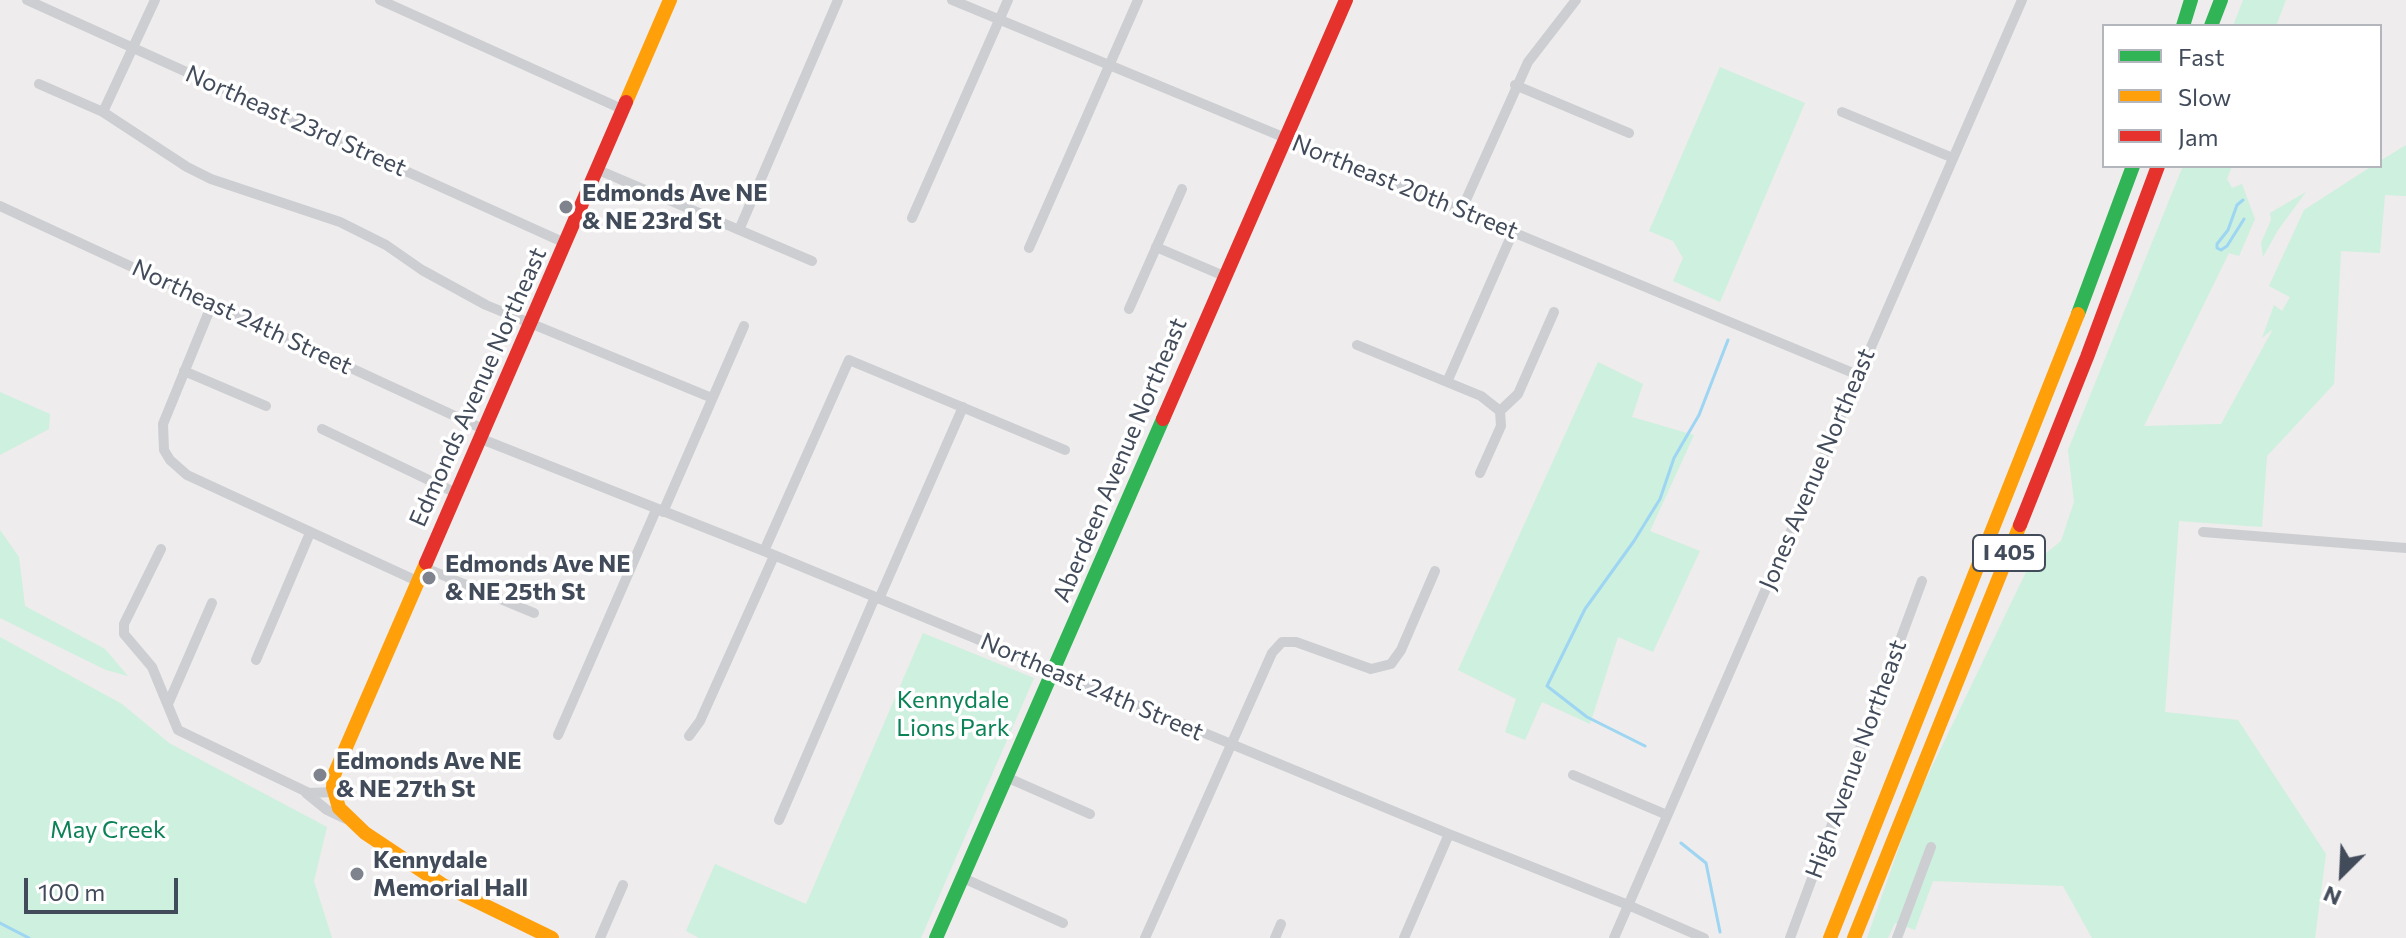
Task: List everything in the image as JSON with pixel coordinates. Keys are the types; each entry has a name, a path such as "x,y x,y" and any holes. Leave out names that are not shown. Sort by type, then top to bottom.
{"main road":[{"name":"Edmonds Avenue Northeast","path":"334,792 334,775 338,764 670,0"},
{"name":"Aberdeen Avenue Northeast","path":"936,938 1346,0"},
{"path":"2174,24 2181,0"},
{"path":"2184,24 2191,0"},
{"path":"2210,24 2219,0"},
{"name":"I 405","path":"1830,938 2062,357 2132,168"},
{"name":"I 405","path":"1854,938 2087,357 2157,168"},
{"path":"334,792 339,808 353,822 426,875 552,938"}],"street":[{"name":"Northeast 23rd Street","path":"27,0 565,243"},
{"path":"103,112 155,0"},
{"path":"380,0 622,109"},
{"path":"739,230 838,0"},
{"name":"Northeast 20th Street","path":"952,0 1858,375"},
{"path":"912,218 1008,0"},
{"path":"1029,248 1138,0"},
{"path":"1461,211 1515,85 1528,62 1576,0"},
{"name":"Jones Avenue Northeast","path":"1614,938 2022,0"},
{"path":"39,84 103,112 187,167 211,179 340,222 386,245 451,288 530,324 712,398"},
{"path":"1515,85 1629,133"},
{"path":"1842,112 1953,158"},
{"path":"596,169 812,261"},
{"path":"1129,309 1182,189"},
{"name":"Northeast 24th Street","path":"0,206 481,433 660,511 1704,938"},
{"path":"1447,382 1513,232"},
{"path":"1156,247 1224,276"},
{"path":"212,304 163,424 164,450 178,469 310,533 534,613"},
{"path":"1500,411 1518,394 1554,312"},
{"path":"558,735 744,326"},
{"path":"1357,345 1489,400 1500,411 1501,426 1480,473"},
{"path":"689,736 700,721 849,360 1065,450"},
{"path":"184,371 266,406"},
{"path":"779,820 963,407"},
{"path":"322,429 456,493"},
{"path":"2203,532 2406,548"},
{"path":"256,660 310,533"},
{"path":"161,549 124,624 124,634 152,667 178,730 312,794 334,792"},
{"path":"1145,938 1267,661 1282,642 1303,644 1360,667 1382,668 1391,664 1401,650 1435,571"},
{"name":"High Avenue Northeast","path":"1790,938 1922,581"},
{"path":"168,704 212,603"},
{"path":"1573,775 1667,815"},
{"path":"1006,777 1090,814"},
{"path":"302,789 327,810 353,822"},
{"path":"1404,938 1449,834"},
{"path":"1897,938 1931,847"},
{"path":"963,878 1063,923"},
{"path":"600,938 623,885"},
{"path":"1275,938 1281,924"}],"green space":[{"path":"2243,0 2286,0 2277,24 2234,24"},
{"path":"1720,67 1805,103 1720,302 1673,281 1683,258 1673,241 1649,231"},
{"path":"2406,145 2406,196 2385,195 2380,253 2341,251 2334,384 2267,456 2262,527 2179,521 2165,712 2238,720 2326,854 2315,938 2092,938 2063,886 1933,881 1915,930 1895,923 1888,938 1867,938 1915,802 2028,568 2061,541 2074,502 2068,450 2182,168 2231,168 2227,179 2232,188 2242,184 2255,219 2239,256 2229,253 2144,426 2221,424 2273,329 2262,338 2274,305 2282,311 2290,297 2269,286 2304,210 2369,168 2382,168 2382,160"},
{"path":"2306,192 2263,257 2261,243 2271,220 2270,213"},
{"path":"1598,362 1643,384 1632,417 1694,435 1650,531 1700,551 1653,652 1618,637 1590,724 1542,702 1525,740 1505,732 1516,699 1458,670"},
{"path":"0,392 50,414 49,429 0,455"},
{"path":"0,530 19,557 25,606 105,649 128,676 106,670 0,618"},
{"name":"Kennydale Lions Park","path":"923,633 1034,678 921,938 699,938 686,931 715,864 806,904"},
{"name":"May Creek","path":"0,637 122,704 169,743 327,827 314,881 332,938 0,938"}],"waterway":[{"path":"2243,200 2237,205 2217,248 2221,250 2227,246 2244,219"},
{"path":"1645,746 1587,717 1547,686 1585,609 1660,499 1674,458 1699,415 1728,340"},
{"path":"1681,843 1706,863 1720,932"},
{"name":"May Creek","path":"0,923 29,938"}],"traffic: fast":[{"path":"2184,24 2191,0"},
{"path":"2212,24 2221,0"},
{"path":"2078,314 2132,168"},
{"path":"936,938 1163,419"}],"traffic: slow":[{"path":"626,102 670,0"},
{"path":"1830,938 2078,314"},
{"path":"1854,938 2020,525"},
{"path":"426,563 334,775 333,787 339,808 365,833 443,885 552,938"}],"traffic: jam":[{"path":"1163,419 1346,0"},
{"path":"426,563 626,102"},
{"path":"2020,525 2157,168"}],"place":[{"name":"Edmonds Ave NE & NE 23rd St","path":"566,207"},
{"name":"Edmonds Ave NE & NE 25th St","path":"429,578"},
{"name":"Edmonds Ave NE & NE 27th St","path":"320,775"},
{"name":"Kennydale Memorial Hall","path":"357,874"}]}
